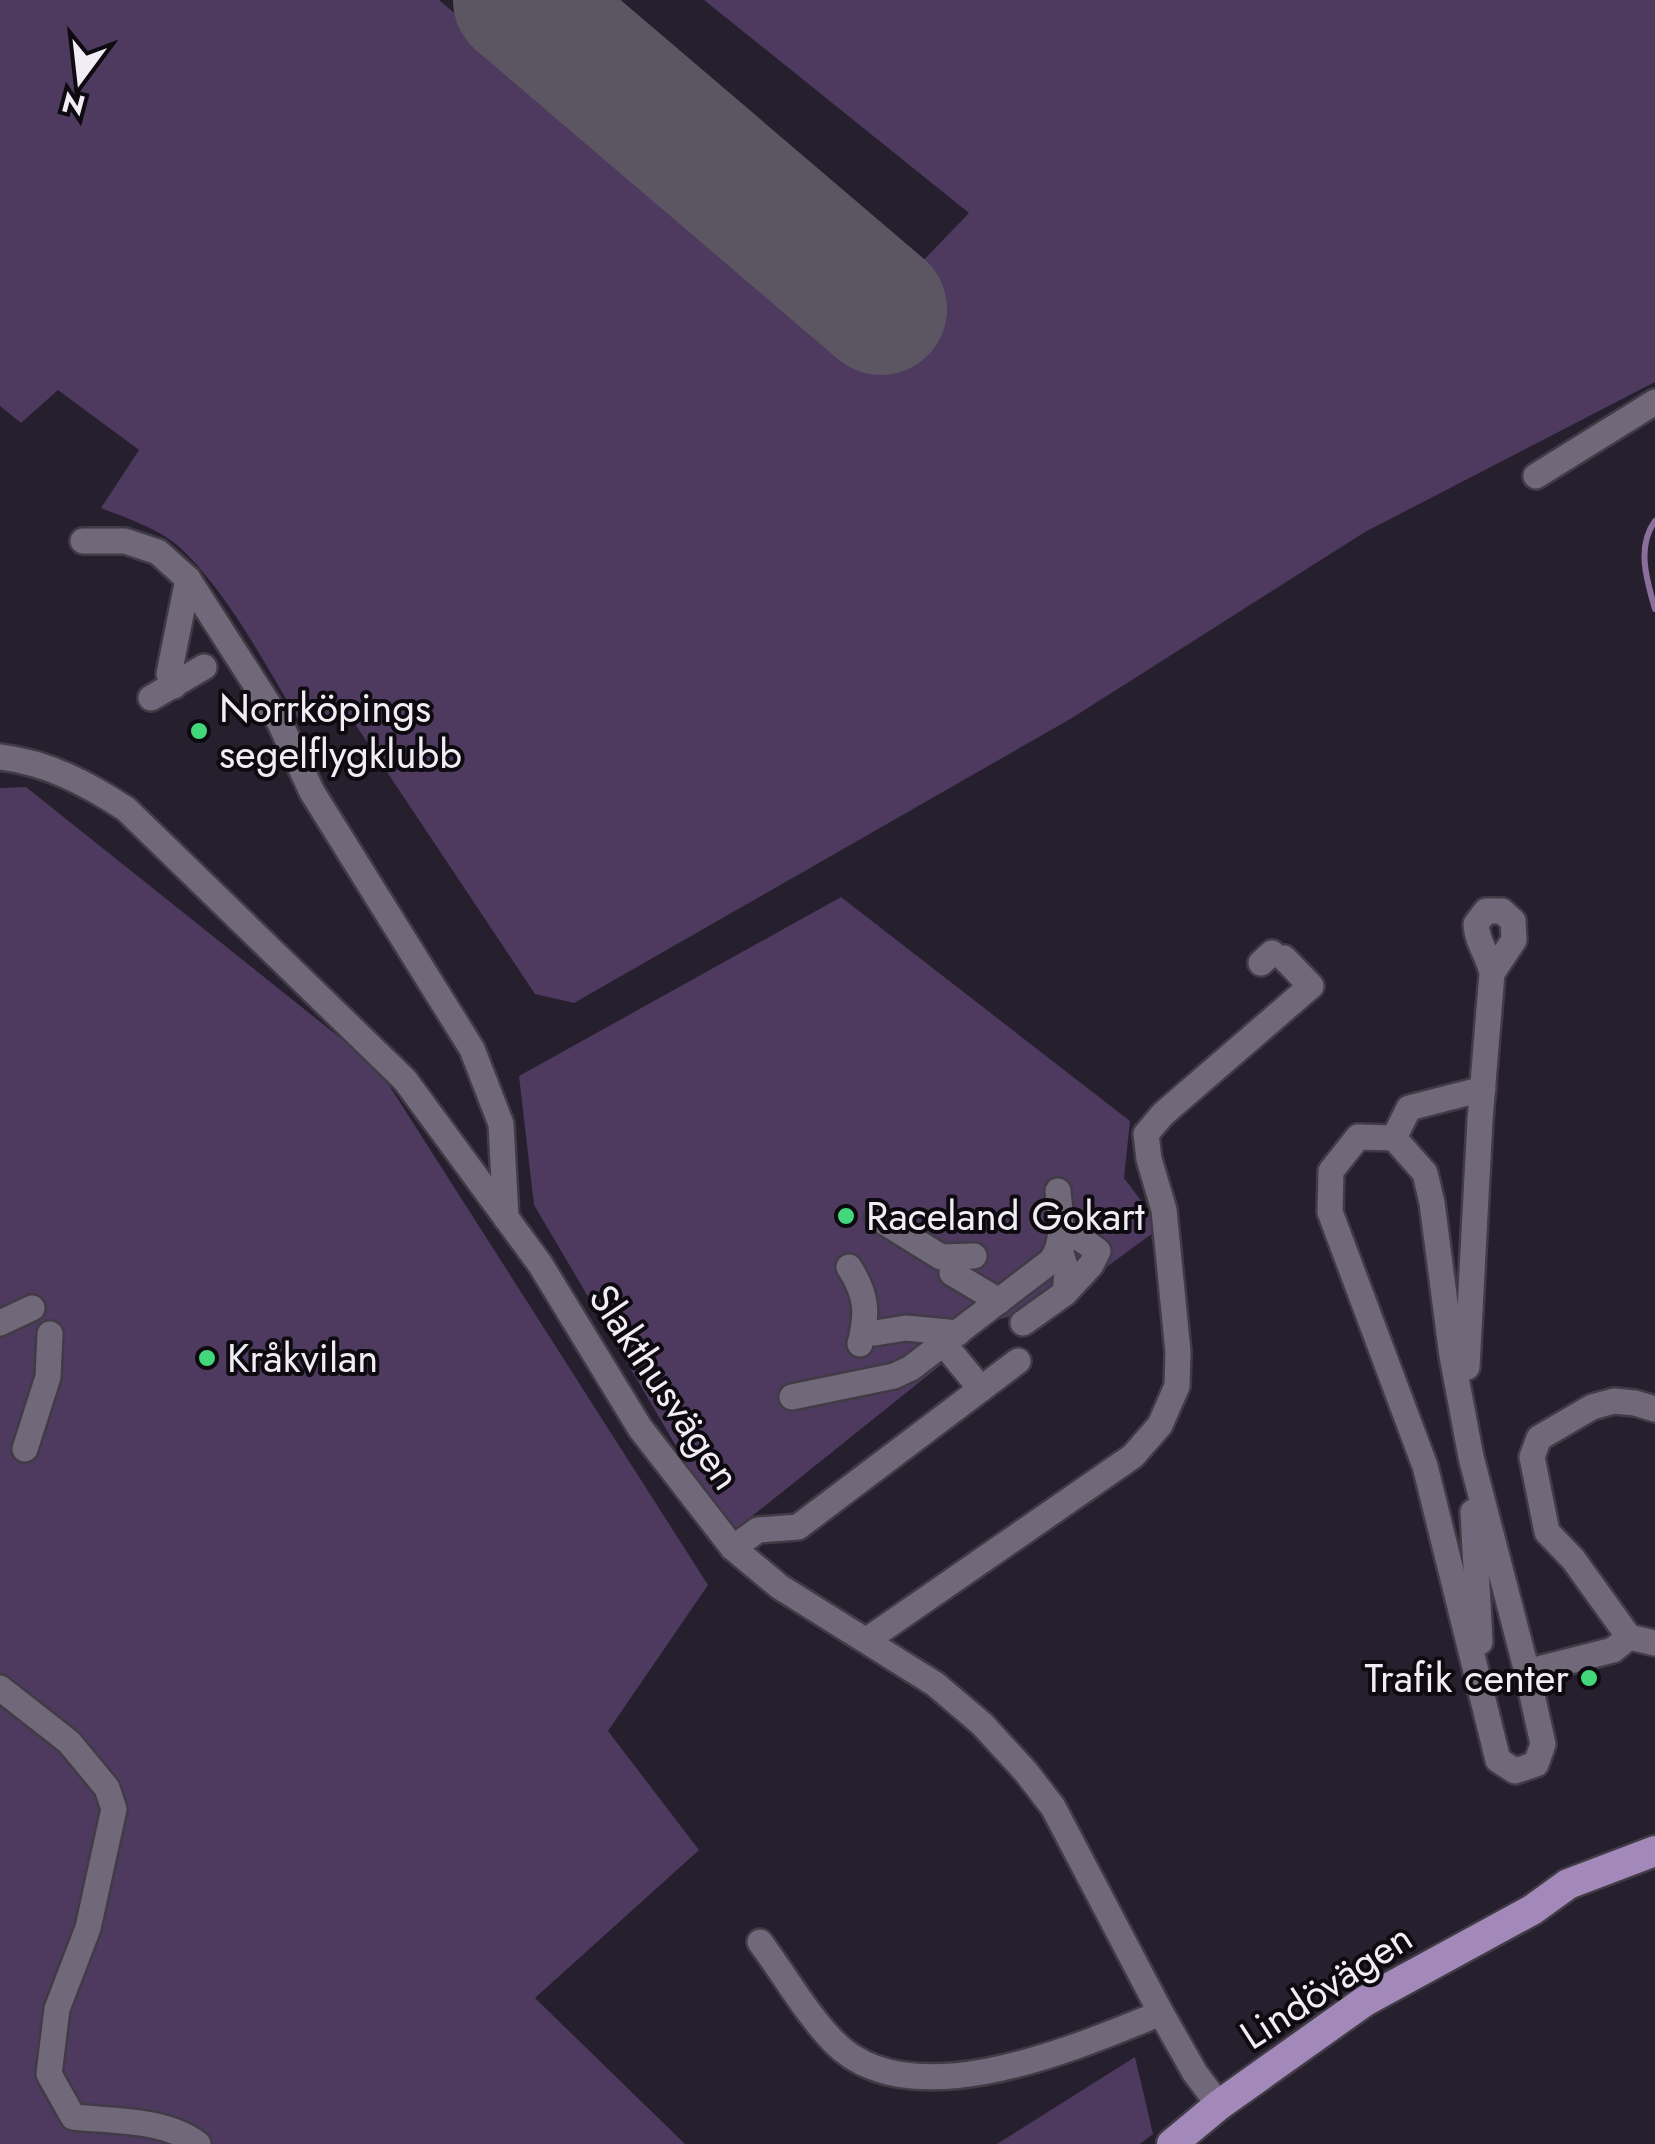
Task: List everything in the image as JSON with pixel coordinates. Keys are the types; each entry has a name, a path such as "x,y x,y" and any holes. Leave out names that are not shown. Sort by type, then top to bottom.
{"main road":[{"name":"Lindövägen","path":"1172,2144 1365,2001 1532,1910 1568,1884 1655,1851"},
{"name":"Lindövägen","path":"1532,1910 1655,1870"}],"street":[{"path":"1536,476 1655,402"},
{"path":"83,541 125,541 158,552 188,579 279,721 312,792 472,1049 502,1124 506,1218"},
{"path":"174,686 169,674 188,579"},
{"path":"151,698 204,668"},
{"name":"Slakthusvägen","path":"0,756 28,760 81,780 126,809 405,1080 540,1264 640,1428 732,1548 780,1588 935,1684 982,1724 1026,1772 1053,1807 1161,2013 1195,2073 1220,2105"},
{"path":"866,1640 1133,1456 1160,1426 1177,1386 1178,1352 1164,1210 1146,1134 1163,1114 1311,986 1272,958"},
{"path":"1483,1702 1466,1344 1492,973"},
{"path":"1394,1138 1408,1108 1482,1088"},
{"path":"1358,1137 1394,1138 1424,1173 1432,1203 1470,1457 1528,1672 1543,1744 1536,1764 1515,1771 1498,1760 1424,1466 1330,1212 1331,1170 1358,1137"},
{"path":"1023,1323 1065,1293 1067,1272 1060,1244 1058,1191"},
{"path":"878,1218 941,1258 974,1256"},
{"path":"792,1396 894,1376 912,1368 1051,1261 1060,1244"},
{"path":"848,1267 860,1284 867,1339 902,1322 944,1343 981,1389"},
{"path":"952,1273 999,1301"},
{"path":"0,1322 32,1308"},
{"path":"25,1449 48,1377 50,1334"},
{"path":"732,1548 758,1530 798,1528 1018,1360"},
{"path":"1655,1410 1614,1401 1592,1407 1538,1438 1532,1457 1548,1532 1629,1637 1655,1643"},
{"path":"1528,1672 1613,1650 1629,1637"},
{"path":"0,1688 69,1742 107,1788 114,1809 88,1928 57,2010 48,2074 73,2117 149,2124 198,2144"},
{"path":"760,1942 834,2042 867,2064 908,2074 955,2077 991,2072 1161,2013"}],"shaded area":[{"path":"0,0 439,0 847,348 969,213 704,0 1655,0 1655,382 1365,532 1072,718 574,1003 535,994 355,724 321,718 300,722 244,629 195,563 160,533 101,508 139,450 58,390 21,423 0,406"},
{"path":"26,787 378,1068 708,1585 608,1731 699,1850 535,1998 685,2144 0,2144 0,788"},
{"name":"Raceland Gokart","path":"841,897 1130,1121 1124,1178 1161,1227 1059,1302 997,1320 736,1529 712,1507 534,1205 519,1076"},
{"path":"1135,2057 1153,2134 1140,2144 997,2144"}],"waterway":[{"path":"1655,521 1645,553 1646,576 1655,609"}],"runway":[{"path":"519,0 881,309"}],"place":[{"name":"Norrköpings segelflygklubb","path":"199,731"},
{"name":"Raceland Gokart","path":"846,1216"},
{"name":"Kråkvilan","path":"207,1358"},
{"name":"Trafik center","path":"1589,1678"}]}
